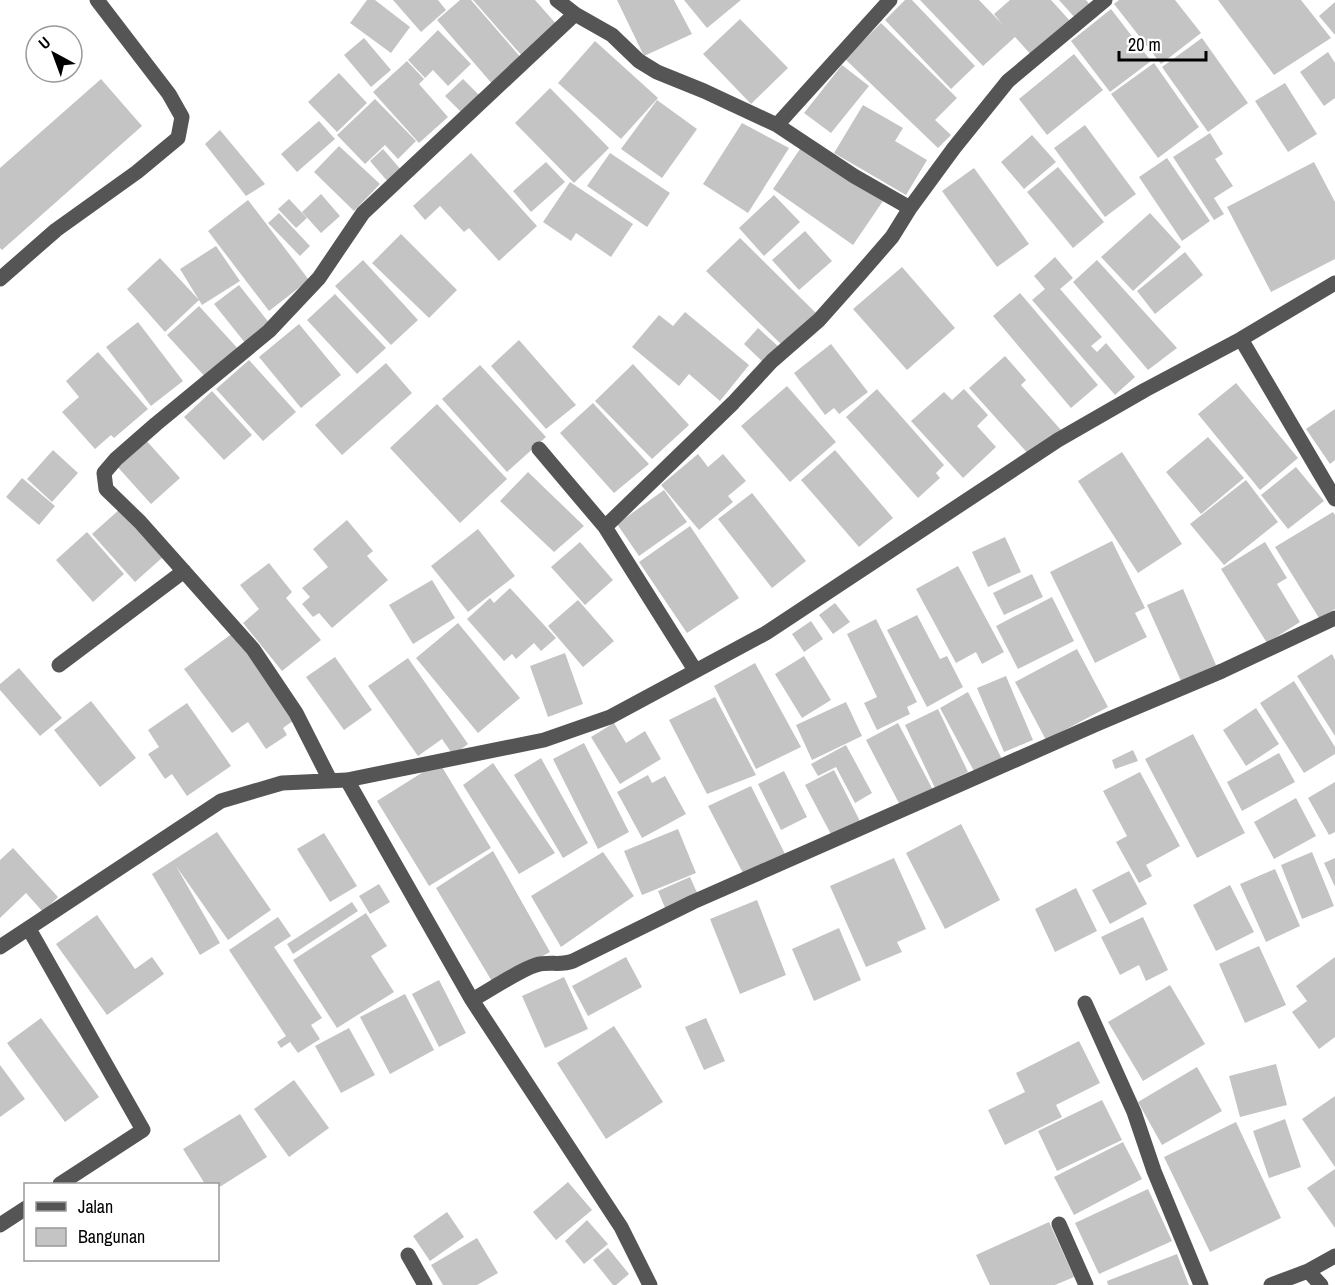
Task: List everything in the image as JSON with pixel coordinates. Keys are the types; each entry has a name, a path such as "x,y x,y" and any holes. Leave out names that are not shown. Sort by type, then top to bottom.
{"street":[{"path":"0,279 56,230 136,172 178,138 182,117 169,94 97,0"},
{"path":"557,0 575,14 612,35 639,61 657,72 777,125 854,176 910,208"},
{"path":"777,125 890,0"},
{"path":"605,527 733,403 771,362 819,320 892,237 910,208 980,114 1008,81 1105,0"},
{"path":"330,780 296,713 253,649 140,522 106,489 104,473 116,459 156,424 269,331 319,278 363,213 575,14"},
{"path":"0,947 221,801 282,783 346,780 544,740 610,717 766,633 1058,440 1241,339 1335,283"},
{"path":"1241,339 1335,499"},
{"path":"539,449 605,527 695,670"},
{"path":"59,665 184,571"},
{"path":"472,1000 534,966 552,962 564,965 693,902 1222,671 1335,618"},
{"path":"346,780 472,1000 621,1227 650,1285"},
{"path":"29,929 142,1130 63,1183"},
{"path":"1085,1003 1134,1112 1154,1171 1201,1285"},
{"path":"0,1225 24,1209"},
{"path":"1059,1224 1086,1285"},
{"path":"408,1255 425,1285"},
{"path":"1271,1285 1308,1271 1335,1256"},
{"path":"1308,1271 1321,1285"}],"building":[{"path":"367,0 375,0 410,27 391,53 350,23"},
{"path":"393,0 438,0 446,10 421,32"},
{"path":"460,0 471,0 523,60 494,86 437,20"},
{"path":"473,0 535,0 558,26 523,57"},
{"path":"617,0 674,0 692,34 644,56"},
{"path":"684,0 741,0 707,28"},
{"path":"905,0 912,0 975,66 951,89 885,20"},
{"path":"920,0 979,0 1002,24 994,14 1010,0 1051,0 1072,23 1033,57 1015,37 983,66"},
{"path":"1059,0 1086,0 1091,6 1076,19"},
{"path":"1119,0 1175,0 1201,33 1161,64 1114,4"},
{"path":"1218,0 1301,0 1331,38 1274,75"},
{"path":"1335,2 1335,35 1319,16"},
{"path":"1111,9 1151,61 1110,92 1071,41"},
{"path":"740,19 788,68 751,104 703,54"},
{"path":"881,23 957,98 935,120 951,135 938,148 845,59"},
{"path":"438,30 471,64 448,86 433,70 425,78 408,60"},
{"path":"364,38 391,70 371,87 344,55"},
{"path":"1202,38 1248,103 1208,132 1162,67"},
{"path":"595,41 658,98 621,139 558,83"},
{"path":"1328,52 1335,63 1335,98 1324,106 1300,72"},
{"path":"1074,54 1103,90 1047,135 1019,99"},
{"path":"407,61 424,79 419,84 448,117 419,143 373,92"},
{"path":"1154,63 1199,127 1158,158 1111,94"},
{"path":"842,65 869,86 831,133 804,113"},
{"path":"339,73 367,103 337,132 308,102"},
{"path":"101,79 142,126 2,250 0,248 0,168"},
{"path":"463,79 483,99 465,116 445,96"},
{"path":"1285,83 1317,134 1288,152 1255,101"},
{"path":"550,88 609,148 574,183 515,123"},
{"path":"375,99 416,141 398,159 385,145 365,164 337,135"},
{"path":"657,100 697,129 662,178 621,149"},
{"path":"863,105 903,128 895,141 927,160 906,195 834,153"},
{"path":"319,121 335,139 297,172 281,154"},
{"path":"742,123 789,148 748,213 703,184"},
{"path":"1085,125 1136,194 1105,217 1054,148"},
{"path":"220,130 265,184 246,196 205,144"},
{"path":"1210,133 1223,154 1215,159 1233,186 1214,198 1224,214 1214,220 1173,157"},
{"path":"1032,135 1056,162 1024,189 1001,162"},
{"path":"339,146 380,184 354,211 314,172"},
{"path":"802,146 883,201 853,245 773,189"},
{"path":"383,149 403,172 389,183 370,161"},
{"path":"471,153 537,226 499,261 469,228 464,232 440,206 425,220 413,206"},
{"path":"610,153 670,193 647,227 587,186"},
{"path":"1167,158 1210,221 1182,241 1139,177"},
{"path":"546,162 565,182 531,212 513,191"},
{"path":"1314,162 1335,202 1335,259 1271,292 1227,207"},
{"path":"1058,167 1104,222 1073,248 1027,192"},
{"path":"974,168 1029,244 997,267 942,191"},
{"path":"570,182 633,224 611,257 576,233 571,241 543,222"},
{"path":"321,194 340,216 321,233 302,212"},
{"path":"774,195 800,222 764,256 739,228"},
{"path":"289,199 307,218 296,228 278,209"},
{"path":"248,200 309,280 269,311 208,231"},
{"path":"279,213 310,246 300,256 268,223"},
{"path":"1150,213 1181,247 1133,291 1101,257"},
{"path":"805,231 832,261 799,290 772,260"},
{"path":"401,234 457,290 429,318 372,263"},
{"path":"740,238 817,314 784,347 706,271"},
{"path":"216,246 240,281 202,305 180,269"},
{"path":"1185,252 1203,275 1155,314 1137,291"},
{"path":"1055,257 1073,278 1060,289 1102,337 1091,346 1097,352 1106,343 1135,377 1115,395 1032,300 1045,289 1034,276"},
{"path":"160,258 199,300 165,332 127,289"},
{"path":"363,260 418,320 391,345 335,286"},
{"path":"1097,260 1177,348 1148,370 1073,282"},
{"path":"902,267 955,328 907,370 853,309"},
{"path":"239,285 270,324 246,344 214,304"},
{"path":"1020,293 1098,385 1071,408 993,316"},
{"path":"335,294 386,348 357,374 307,320"},
{"path":"199,306 240,351 208,380 167,335"},
{"path":"685,312 749,365 720,401 689,374 679,386 632,347 659,315 673,326"},
{"path":"138,322 183,381 151,406 106,347"},
{"path":"299,324 341,375 301,408 259,357"},
{"path":"758,328 780,348 765,364 744,344"},
{"path":"519,340 576,405 546,429 491,366"},
{"path":"831,344 868,392 839,414 834,408 825,415 794,373"},
{"path":"98,352 148,409 114,438 111,435 95,449 62,412 79,397 66,381"},
{"path":"1005,356 1026,380 1021,385 1061,430 1031,457 969,388"},
{"path":"249,360 296,412 263,441 216,389"},
{"path":"386,363 412,393 342,455 315,425"},
{"path":"633,364 689,425 652,459 595,401"},
{"path":"480,365 546,437 507,472 442,399"},
{"path":"1236,383 1298,458 1260,490 1198,414"},
{"path":"787,386 836,442 790,482 741,426"},
{"path":"877,389 944,465 936,473 940,478 918,498 846,417"},
{"path":"964,389 988,415 977,426 996,447 963,478 911,421 944,392 952,400"},
{"path":"212,391 252,435 224,460 184,417"},
{"path":"593,403 649,464 614,493 560,433"},
{"path":"437,404 507,479 460,523 390,448"},
{"path":"1335,409 1335,460 1330,464 1306,429"},
{"path":"1208,437 1244,478 1201,514 1166,472"},
{"path":"144,438 180,478 151,504 115,464"},
{"path":"53,450 78,473 52,502 27,479"},
{"path":"835,450 893,518 859,547 801,480"},
{"path":"1122,452 1182,544 1138,573 1078,481"},
{"path":"698,454 708,467 723,454 746,481 728,496 733,502 699,530 661,485"},
{"path":"1296,467 1324,501 1288,529 1261,495"},
{"path":"528,472 584,526 554,552 500,501"},
{"path":"22,478 55,506 39,525 6,497"},
{"path":"1246,480 1278,522 1224,565 1190,524"},
{"path":"664,490 687,522 639,556 617,524"},
{"path":"752,493 806,561 772,588 718,519"},
{"path":"120,509 163,557 135,582 92,534"},
{"path":"1333,512 1335,515 1335,609 1319,618 1275,547"},
{"path":"347,520 373,551 367,556 388,580 332,628 319,613 313,617 302,604 310,597 302,588 328,567 313,549"},
{"path":"690,526 739,598 687,633 639,562"},
{"path":"478,529 515,576 468,612 431,566"},
{"path":"87,532 124,574 93,602 56,560"},
{"path":"1005,537 1021,572 988,587 972,552"},
{"path":"1112,541 1145,608 1135,613 1147,637 1095,663 1050,572"},
{"path":"580,542 613,580 585,605 551,567"},
{"path":"1265,542 1287,578 1277,584 1300,622 1267,643 1221,569"},
{"path":"269,563 292,592 286,598 321,640 282,671 243,623 259,609 240,585"},
{"path":"958,566 1004,652 982,664 976,652 956,663 916,589"},
{"path":"1032,574 1043,597 1004,615 993,593"},
{"path":"432,580 455,618 413,644 389,605"},
{"path":"510,588 556,638 541,651 534,643 516,659 512,654 504,661 467,619 490,598 494,603"},
{"path":"1183,589 1216,665 1181,681 1147,605"},
{"path":"1052,597 1074,641 1018,669 996,626"},
{"path":"578,600 614,641 583,667 548,626"},
{"path":"835,603 850,622 833,634 819,615"},
{"path":"917,615 940,659 947,656 963,687 927,707 887,630"},
{"path":"876,619 917,702 907,707 910,714 877,730 864,703 877,697 847,634"},
{"path":"811,621 823,639 804,652 792,634"},
{"path":"458,623 520,698 478,733 416,658"},
{"path":"233,633 297,718 283,728 287,735 266,749 248,722 232,733 184,669"},
{"path":"1077,649 1108,707 1046,740 1015,682"},
{"path":"565,653 583,704 548,717 530,666"},
{"path":"1332,654 1335,660 1335,736 1297,676"},
{"path":"804,656 831,700 802,718 775,674"},
{"path":"335,657 372,710 344,730 306,677"},
{"path":"408,658 468,744 453,755 442,739 418,756 368,686"},
{"path":"755,663 801,747 756,769 714,686"},
{"path":"19,668 62,718 40,736 0,690 0,684"},
{"path":"1006,676 1033,740 1004,752 977,688"},
{"path":"1294,681 1335,747 1335,754 1304,773 1260,703"},
{"path":"968,692 1002,759 975,773 940,708"},
{"path":"715,697 756,775 707,794 669,720"},
{"path":"91,701 136,758 100,787 54,730"},
{"path":"846,702 862,736 812,760 796,725"},
{"path":"187,703 231,766 187,796 172,774 165,779 148,754 159,747 148,730"},
{"path":"1256,708 1279,744 1246,766 1223,730"},
{"path":"938,709 968,772 935,788 905,725"},
{"path":"614,723 626,743 645,731 661,759 620,784 591,737"},
{"path":"898,723 933,790 901,807 866,740"},
{"path":"1193,734 1245,833 1197,858 1145,759"},
{"path":"584,743 629,832 598,849 553,759"},
{"path":"846,745 872,793 855,803 836,767 818,776 811,764"},
{"path":"1133,750 1138,761 1115,769 1112,760"},
{"path":"1279,753 1295,782 1242,811 1227,782"},
{"path":"541,758 588,843 563,858 514,775"},
{"path":"439,762 491,848 429,886 377,801"},
{"path":"493,763 555,853 519,874 463,785"},
{"path":"834,770 862,825 834,840 805,785"},
{"path":"784,771 807,817 781,830 758,784"},
{"path":"1140,772 1180,846 1146,865 1152,876 1139,883 1116,842 1127,836 1103,791"},
{"path":"648,775 652,783 665,776 686,814 642,838 617,792"},
{"path":"1335,782 1335,832 1329,835 1308,798"},
{"path":"751,786 786,856 744,875 708,806"},
{"path":"1296,798 1316,836 1274,859 1254,822"},
{"path":"961,824 1000,900 945,929 906,853"},
{"path":"678,829 696,873 642,895 624,851"},
{"path":"217,832 271,910 228,940 176,866 220,943 200,955 152,874"},
{"path":"324,833 357,886 330,902 297,849"},
{"path":"13,848 58,897 43,912 26,893 0,918 0,860"},
{"path":"493,851 550,952 493,983 436,888"},
{"path":"603,852 634,896 561,947 531,896"},
{"path":"1312,852 1334,906 1302,919 1281,865"},
{"path":"894,858 926,929 897,942 902,952 866,967 830,886"},
{"path":"1335,858 1335,887 1324,863"},
{"path":"1275,869 1300,926 1266,942 1240,884"},
{"path":"1129,871 1147,904 1110,924 1092,890"},
{"path":"690,877 699,897 666,910 658,891"},
{"path":"379,884 390,902 370,914 359,896"},
{"path":"1230,885 1254,932 1216,951 1193,905"},
{"path":"1076,888 1097,931 1055,952 1035,909"},
{"path":"757,900 786,975 740,994 710,919"},
{"path":"352,902 358,911 293,954 287,944"},
{"path":"366,913 387,946 371,956 394,992 337,1028 293,960"},
{"path":"97,915 135,969 152,957 164,974 107,1015 56,944"},
{"path":"278,917 291,936 274,947 322,1018 311,1025 320,1039 298,1053 290,1042 281,1048 277,1042 286,1036 229,950"},
{"path":"1143,917 1168,970 1146,981 1139,965 1120,975 1101,937"},
{"path":"839,928 861,980 814,1001 792,949"},
{"path":"1259,946 1286,1005 1245,1023 1219,964"},
{"path":"626,957 642,987 588,1016 572,986"},
{"path":"1335,957 1335,1037 1319,1049 1292,1012 1307,1001 1296,986"},
{"path":"564,977 588,1029 545,1048 522,996"},
{"path":"439,980 466,1033 439,1047 412,994"},
{"path":"1170,985 1205,1044 1143,1081 1108,1022"},
{"path":"405,994 434,1050 390,1074 360,1017"},
{"path":"41,1018 99,1097 65,1122 7,1043"},
{"path":"706,1018 725,1061 704,1070 685,1027"},
{"path":"614,1026 663,1102 606,1139 557,1063"},
{"path":"349,1028 375,1075 341,1093 315,1046"},
{"path":"1079,1041 1100,1083 1056,1105 1062,1117 1005,1145 988,1110 1025,1092 1016,1073"},
{"path":"1276,1064 1287,1105 1240,1117 1229,1076"},
{"path":"0,1065 25,1099 0,1117"},
{"path":"1197,1067 1222,1111 1162,1145 1138,1102"},
{"path":"294,1080 329,1128 289,1157 254,1109"},
{"path":"1335,1096 1335,1167 1302,1119"},
{"path":"1102,1100 1122,1140 1057,1171 1038,1131"},
{"path":"240,1114 267,1157 219,1187 219,1183 204,1183 183,1149"},
{"path":"1285,1119 1301,1167 1269,1178 1253,1131"},
{"path":"1236,1122 1281,1218 1210,1252 1164,1157"},
{"path":"1123,1142 1142,1179 1074,1215 1054,1177"},
{"path":"1335,1169 1335,1228 1307,1188"},
{"path":"568,1182 592,1210 556,1240 533,1212"},
{"path":"1148,1189 1172,1241 1099,1274 1075,1223"},
{"path":"447,1212 464,1237 430,1261 413,1236"},
{"path":"587,1220 608,1244 584,1264 565,1241"},
{"path":"1049,1222 1074,1277 1055,1285 990,1285 976,1255"},
{"path":"477,1238 498,1273 477,1285 443,1285 431,1265"},
{"path":"608,1248 629,1274 616,1285 613,1285 593,1260"},
{"path":"1177,1254 1189,1285 1108,1285 1107,1281"}]}
